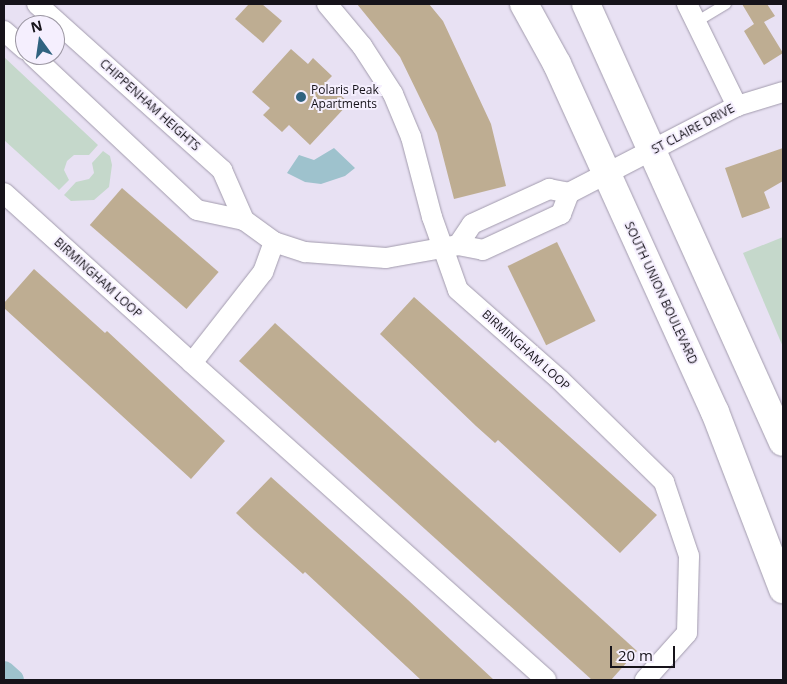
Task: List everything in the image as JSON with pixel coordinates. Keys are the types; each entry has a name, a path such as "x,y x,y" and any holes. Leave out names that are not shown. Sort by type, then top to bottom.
{"main road":[{"name":"SOUTH UNION BOULEVARD","path":"524,4 557,64 715,412 783,589"},
{"path":"586,4 654,150 783,442"}],"street":[{"name":"CHIPPENHAM HEIGHTS","path":"37,4 222,170 244,220"},
{"name":"BIRMINGHAM LOOP","path":"327,4 362,46 393,94 411,137 450,247 458,290 560,380 664,482 689,556 687,633 644,680"},
{"path":"687,4 737,106"},
{"path":"4,31 15,40"},
{"name":"CHIPPENHAM HEIGHTS","path":"43,65 197,210 244,220 274,242 305,252 386,258 450,247 483,250 561,214 569,193"},
{"name":"ST CLAIRE DRIVE","path":"606,172 654,150 737,106 783,92"},
{"path":"450,247 472,224 549,189 569,193 606,172"},
{"name":"BIRMINGHAM LOOP","path":"4,193 546,680"},
{"path":"192,363 263,272 274,242"}],"lane":[{"path":"696,22 726,4"}],"green space":[{"path":"4,57 98,145 89,155 74,155 67,161 64,170 69,180 59,190 4,140"},
{"path":"103,151 110,156 112,165 109,187 94,200 71,201 64,195 76,182 89,179 94,173 92,163"},
{"path":"783,237 783,347 743,253"}],"water":[{"path":"334,148 355,168 345,176 321,184 305,182 287,173 299,155 314,160"}],"building":[{"path":"249,4 262,4 282,21 263,43 235,19"},
{"path":"357,4 429,4 443,21 491,124 506,186 454,199 437,133 400,57"},
{"path":"742,4 767,4 775,16 764,22 783,53 764,65 744,31 754,24"},
{"name":"Polaris Peak Apartments","path":"291,49 308,64 313,58 332,76 326,82 349,103 310,145 289,125 282,132 263,115 270,108 252,92"},
{"path":"783,148 783,181 764,192 770,208 742,218 725,168"},
{"path":"122,188 219,272 186,309 90,225"},
{"path":"557,242 596,321 546,345 508,266"},
{"path":"34,269 105,333 107,331 225,441 191,479 4,308 4,303"},
{"path":"414,297 657,515 620,553 498,440 495,443 476,426 380,334"},
{"path":"275,323 637,651 611,680 592,680 239,361"},
{"path":"271,477 494,680 421,680 305,572 303,574 254,530 236,513"}],"waterway":[{"path":"4,672 13,680"}],"place":[{"name":"Polaris Peak Apartments","path":"301,97"}]}
